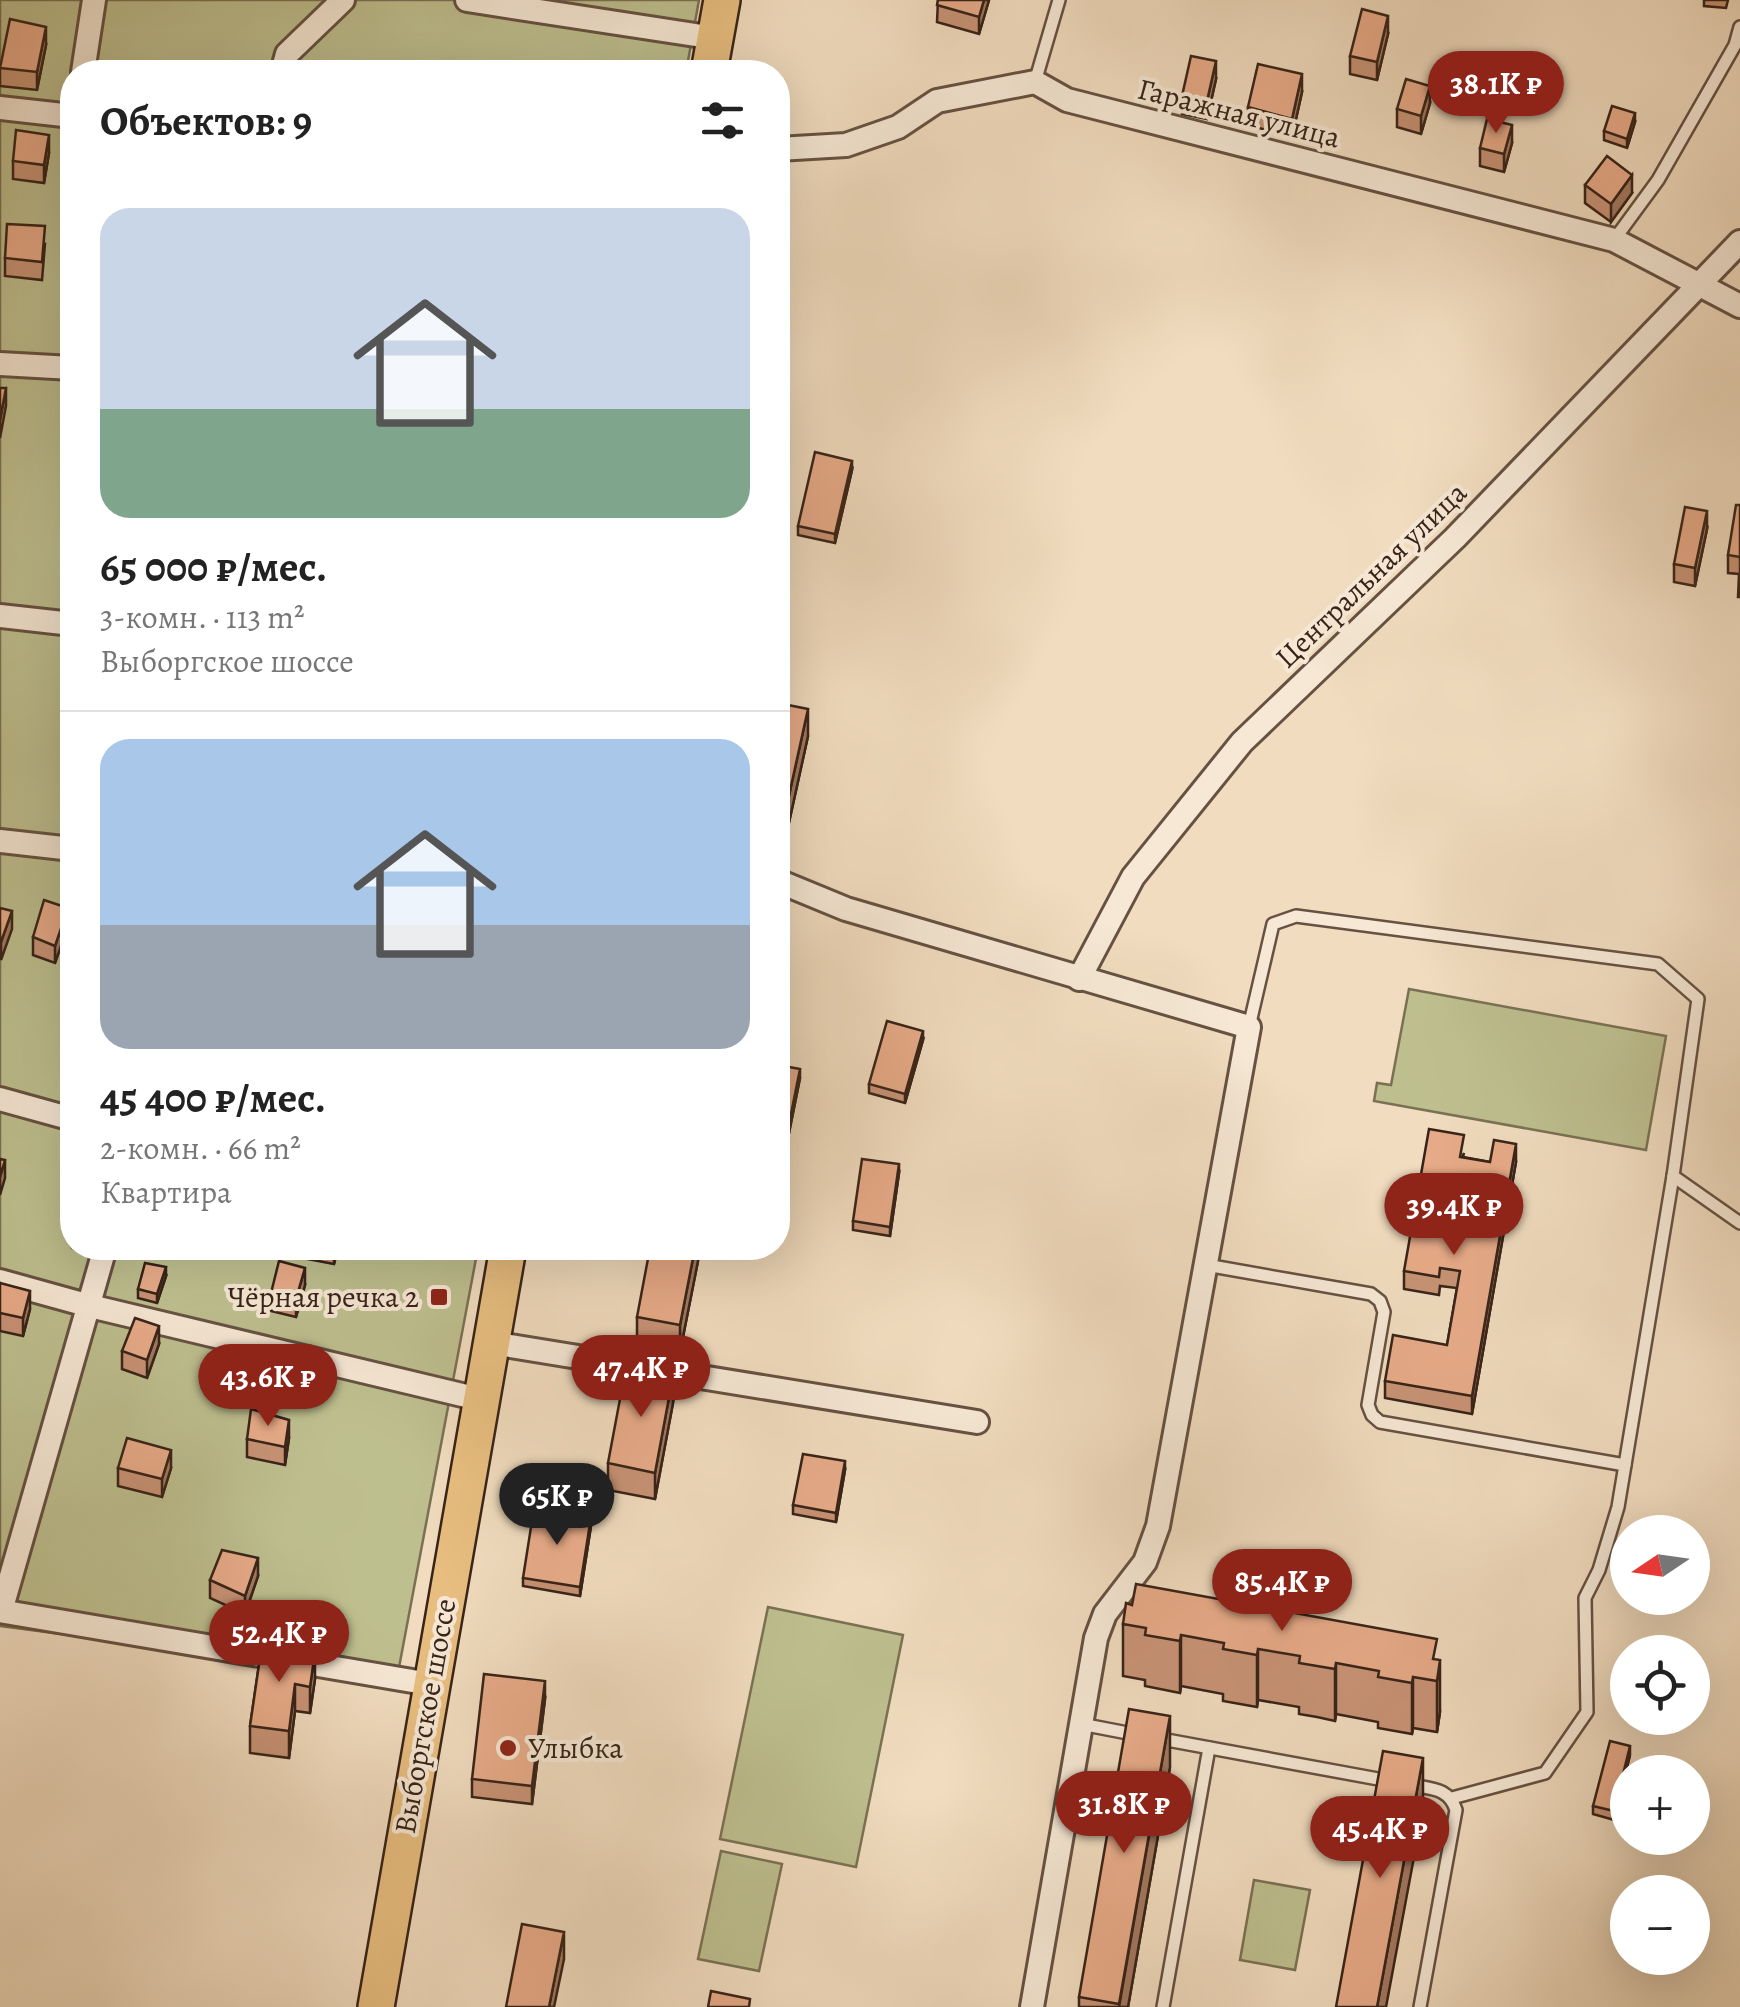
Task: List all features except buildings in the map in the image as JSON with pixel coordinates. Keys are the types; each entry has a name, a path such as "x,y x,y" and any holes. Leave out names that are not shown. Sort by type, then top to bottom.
{"main road":[{"path":"711,60 722,0"},
{"name":"Выборгское шоссе","path":"376,2007 506,1260"}],"street":[{"path":"86,60 94,0"},
{"path":"286,60 343,0"},
{"path":"466,0 715,38"},
{"path":"790,149 846,146 898,128 936,101 1035,82"},
{"name":"Гаражная улица","path":"1035,82 1067,100 1614,240 1740,306"},
{"path":"0,108 60,115"},
{"name":"Центральная улица","path":"1079,979 1133,878 1242,742 1455,538 1740,242"},
{"path":"0,364 60,367"},
{"path":"0,616 60,623"},
{"path":"0,841 60,848"},
{"path":"790,886 846,908 1249,1026 1158,1526 1145,1562 1105,1614 1096,1638 1032,2007"},
{"path":"0,1098 60,1115"},
{"path":"102,1260 1,1611 430,1684"},
{"path":"0,1281 482,1400"},
{"path":"492,1343 977,1422"}],"lane":[{"path":"1035,82 1059,0"},
{"path":"1614,240 1658,180 1735,46 1740,27"},
{"path":"1249,1026 1273,924 1296,916 1658,964 1698,1000 1618,1508 1585,1598 1587,1712 1545,1773 1452,1798"},
{"path":"1673,1176 1740,1224"},
{"path":"1206,1264 1371,1294 1380,1301 1384,1312 1368,1405 1380,1422 1626,1465"},
{"path":"1081,1724 1442,1791 1452,1798 1456,1810 1420,2007"},
{"path":"1163,2007 1209,1748"}],"green space":[{"path":"0,0 699,0 688,60 60,60 60,1260 476,1260 397,1678 0,1626"},
{"path":"1409,989 1666,1036 1646,1150 1374,1101 1377,1083 1391,1085"},
{"path":"768,1607 903,1635 856,1867 720,1839"},
{"path":"721,1851 782,1864 759,1971 698,1959"},
{"path":"1254,1880 1310,1890 1295,1970 1240,1960"}],"place":[{"name":"Чёрная речка 2","path":"439,1297"},
{"name":"Улыбка","path":"508,1748"}]}
